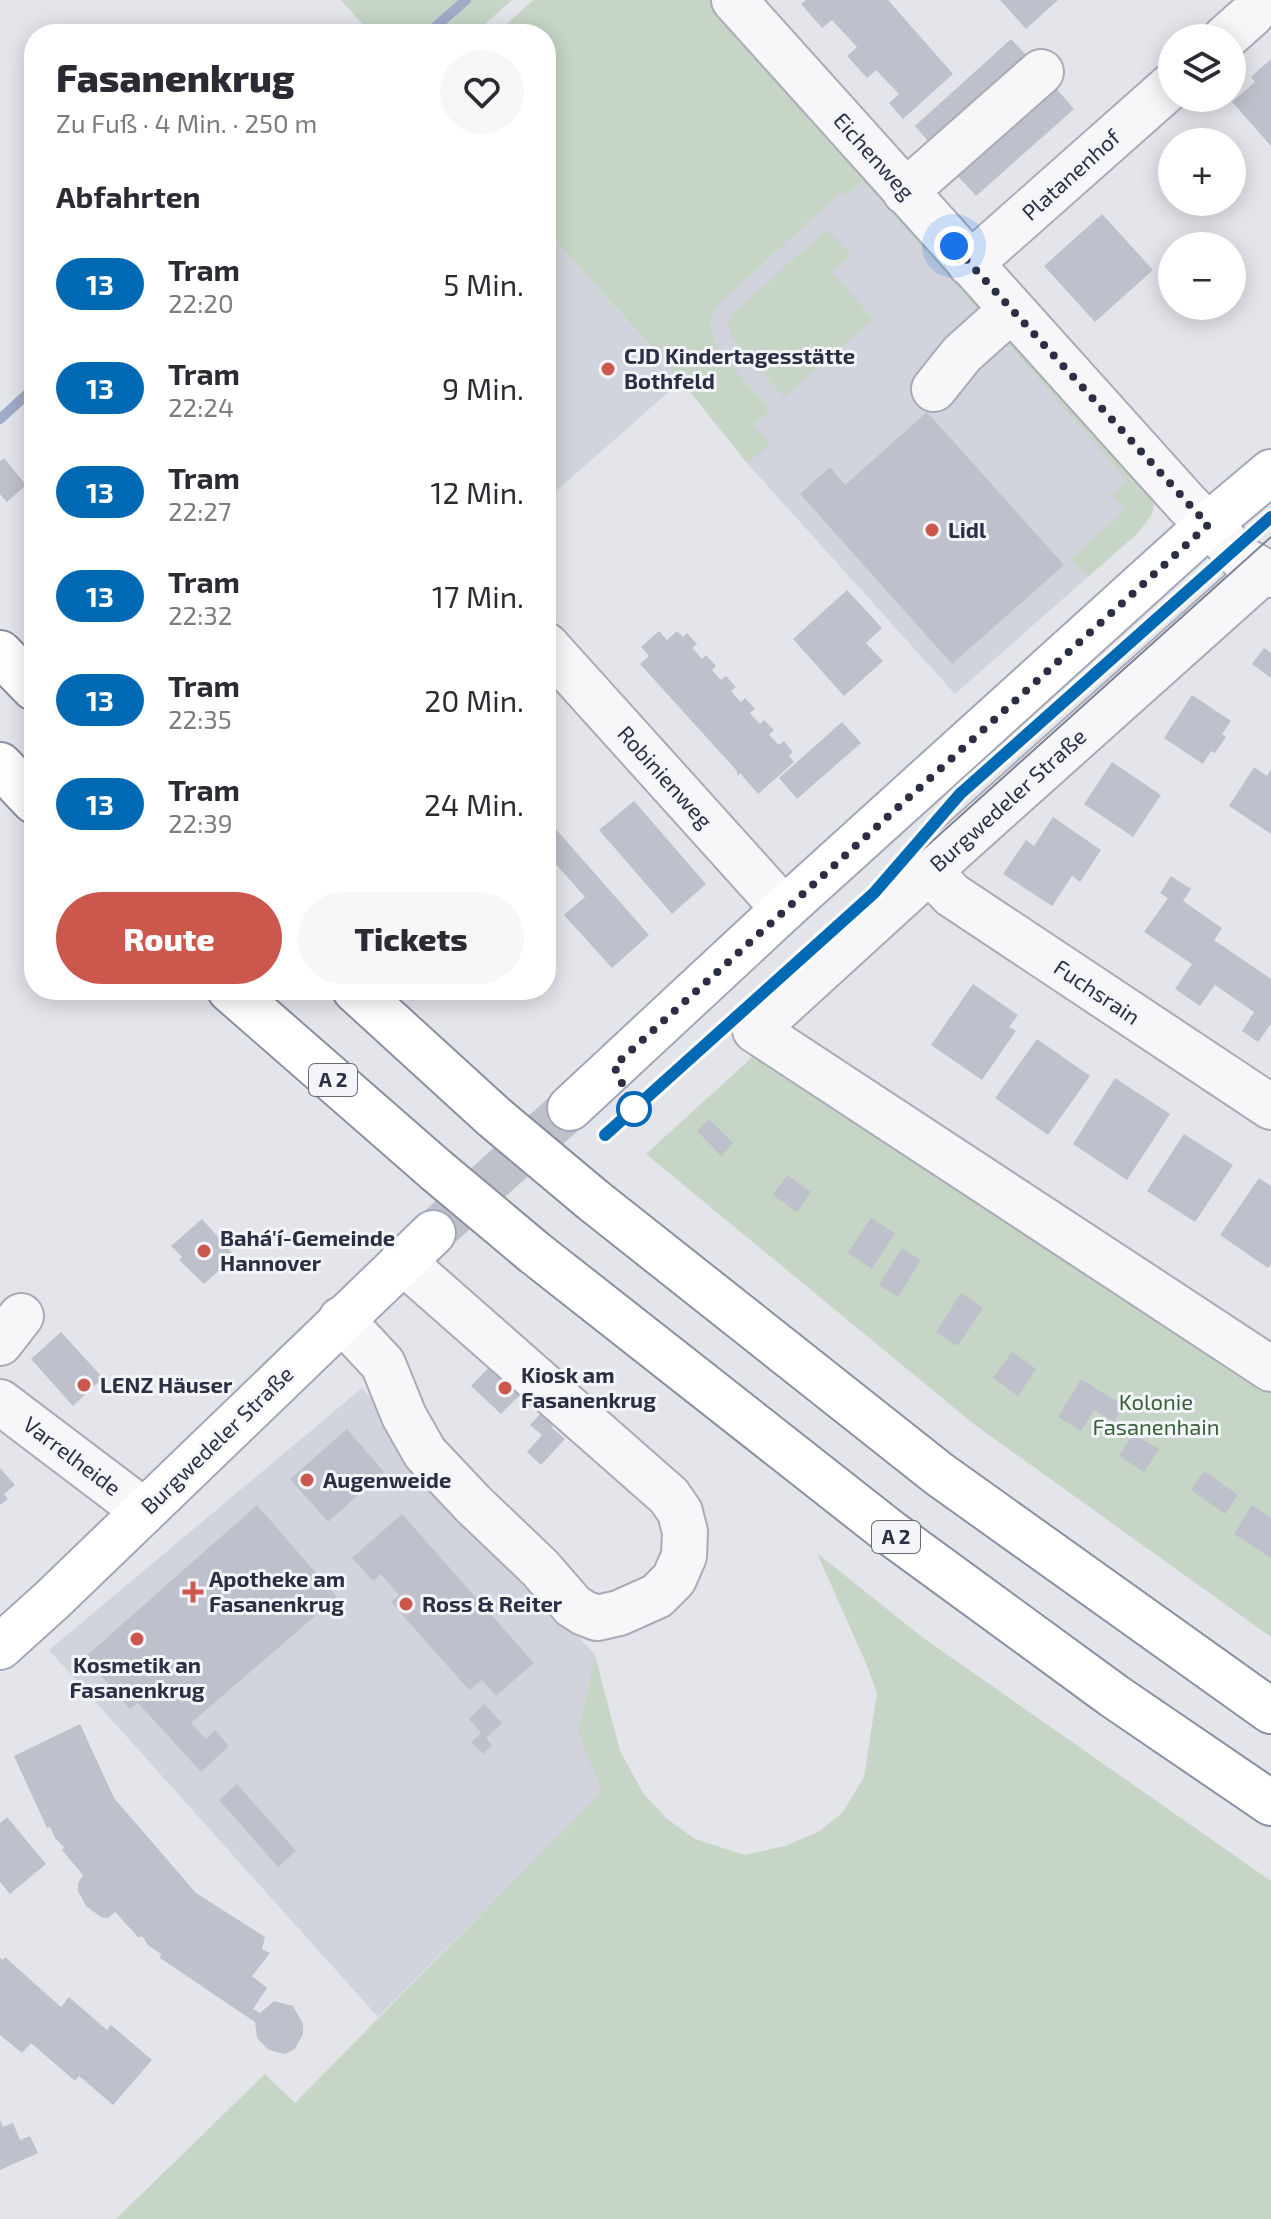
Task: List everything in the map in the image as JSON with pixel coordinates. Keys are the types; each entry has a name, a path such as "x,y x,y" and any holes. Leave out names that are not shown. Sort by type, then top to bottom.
{"main road":[{"path":"570,1108 784,909 1208,525 1271,472"},
{"path":"0,653 24,678"},
{"path":"0,765 24,790"},
{"name":"A 2","path":"241,1000 535,1253 891,1533 1114,1696 1271,1803"},
{"path":"366,1000 494,1117 593,1200 939,1474 1271,1711"},
{"name":"Burgwedeler Straße","path":"0,1647 417,1247"}],"street":[{"name":"Eichenweg","path":"734,0 1208,525 1244,560 1267,573"},
{"path":"1241,24 1262,0"},
{"path":"905,192 1041,72"},
{"name":"Platanenhof","path":"970,264 1158,97"},
{"path":"934,389 962,354 1011,310"},
{"name":"Burgwedeler Straße","path":"1267,573 929,871 755,1030 1271,1369"},
{"name":"Robinienweg","path":"556,656 784,909"},
{"name":"Fuchsrain","path":"929,871 952,895 1271,1107"},
{"path":"341,1319 383,1364 404,1416 425,1453 540,1568 573,1606 597,1618 619,1613 657,1596 674,1579 684,1556 685,1532 680,1512 669,1496 417,1247"},
{"name":"Varrelheide","path":"0,1402 144,1511"}],"shaded area":[{"path":"866,170 1155,495 1152,514 1138,533 955,694 747,463 681,381 556,491 556,241 660,357"},
{"path":"362,1388 515,1567 595,1655 578,1732 603,1791 378,2017 49,1650"}],"green space":[{"path":"341,0 512,0 485,24 362,24"},
{"path":"533,0 713,0 980,304 977,309 863,181 846,196 842,192 723,300 711,319 711,332 724,356 771,409 754,425 770,444 747,463 681,380 556,241 556,24 507,24"},
{"path":"827,229 851,255 832,272 873,319 784,397 732,338 728,324 734,312"},
{"path":"1013,341 1155,495 1152,514 1138,533 1087,577 1071,558 1125,510 1112,494 1127,480 1006,342"},
{"name":"Kolonie Fasanenhain","path":"782,1030 1271,1352 1271,1637 975,1425 646,1154"},
{"path":"817,1553 922,1637 1271,1881 1271,2219 116,2219 265,2074 295,2103 602,1791 578,1732 595,1655 620,1751 643,1793 666,1818 695,1839 745,1855 785,1846 820,1831 843,1812 864,1777 877,1693"}],"building":[{"path":"806,0 888,0 953,74 903,119 889,103 899,94 876,70 867,78 847,56 857,47 832,20 822,28 801,4"},
{"path":"1000,0 1058,0 1026,29"},
{"path":"1011,39 1032,61 935,149 915,126"},
{"path":"1271,59 1271,146 1241,112 1246,112 1246,90 1255,82 1251,77"},
{"path":"1054,86 1074,109 976,196 956,174"},
{"path":"1102,214 1153,270 1095,322 1044,266"},
{"name":"Lidl","path":"927,412 1064,565 952,664 800,494 830,467 845,485"},
{"path":"4,458 24,483 24,487 7,502 0,494 0,461"},
{"path":"847,590 882,628 866,643 883,661 844,696 793,639"},
{"path":"659,631 667,640 677,631 683,637 687,633 697,644 692,648 702,659 706,655 716,666 712,670 721,680 726,676 736,687 731,691 741,702 745,698 755,709 750,713 755,719 760,724 764,720 774,730 769,735 779,745 784,741 793,752 789,756 794,762 758,794 740,773 737,776 737,771 640,664 649,656 641,647"},
{"path":"1264,648 1271,653 1271,678 1252,664"},
{"path":"1192,695 1231,721 1222,734 1226,737 1203,764 1164,738"},
{"path":"842,722 861,743 797,799 779,778"},
{"path":"1112,762 1161,795 1133,837 1084,804"},
{"path":"1254,767 1267,776 1271,769 1271,834 1229,806"},
{"path":"634,801 706,884 672,914 599,830"},
{"path":"1053,817 1101,850 1080,882 1072,876 1052,906 1003,874 1026,840 1034,846"},
{"path":"556,829 649,935 612,968 564,915 585,897 556,864"},
{"path":"1171,876 1191,889 1183,901 1222,928 1214,940 1271,979 1271,1024 1258,1042 1242,1031 1254,1012 1215,985 1200,1006 1175,989 1192,964 1144,932 1168,898 1160,893"},
{"path":"973,984 1018,1015 1009,1027 1016,1031 982,1080 931,1045"},
{"path":"1037,1039 1090,1076 1048,1135 995,1098"},
{"path":"1115,1078 1170,1114 1127,1180 1073,1144"},
{"path":"709,1119 733,1143 721,1156 697,1131"},
{"path":"1184,1134 1233,1165 1195,1222 1147,1191"},
{"path":"787,1175 811,1192 797,1212 773,1195"},
{"path":"1259,1178 1271,1186 1271,1264 1268,1268 1220,1235"},
{"path":"871,1218 895,1233 872,1269 848,1253"},
{"name":"Bahá'í-Gemeinde Hannover","path":"202,1219 235,1256 204,1284 179,1260 182,1257 171,1246"},
{"path":"902,1248 921,1260 898,1297 879,1285"},
{"path":"961,1293 983,1308 958,1346 936,1332"},
{"path":"61,1332 103,1378 73,1406 31,1359"},
{"path":"1012,1352 1036,1369 1018,1396 993,1378"},
{"path":"495,1361 521,1394 501,1414 471,1386"},
{"path":"1081,1379 1124,1406 1114,1422 1094,1410 1081,1431 1058,1417"},
{"path":"542,1412 554,1424 551,1427 565,1439 541,1465 527,1452 542,1435 530,1425"},
{"path":"347,1429 384,1472 328,1522 290,1479"},
{"path":"1133,1434 1159,1449 1144,1472 1119,1456"},
{"path":"0,1468 15,1485 4,1494 8,1499 0,1505"},
{"path":"1204,1471 1238,1495 1225,1514 1191,1490"},
{"path":"257,1505 337,1597 191,1723 206,1739 215,1730 229,1746 201,1772 138,1703 130,1709 85,1657"},
{"path":"1252,1505 1271,1518 1271,1558 1234,1534"},
{"path":"402,1514 534,1663 496,1696 482,1680 469,1690 391,1602 399,1595 381,1574 373,1581 352,1558"},
{"path":"484,1704 502,1723 486,1738 492,1745 483,1754 471,1742 481,1733 469,1719"},
{"path":"80,1724 114,1798 196,1893 265,1937 262,1949 270,1953 252,1976 267,1988 253,2009 260,2013 274,2001 293,2006 303,2024 303,2034 295,2049 285,2054 269,2050 257,2038 255,2022 160,1958 161,1954 149,1946 142,1936 139,1938 115,1912 108,1918 101,1917 86,1906 78,1891 83,1875 62,1850 64,1847 50,1827 47,1828 14,1756"},
{"path":"237,1784 296,1851 278,1867 219,1800"},
{"path":"7,1817 46,1864 10,1894 0,1882 0,1823"},
{"path":"5,1957 61,2007 69,1997 107,2030 111,2025 152,2060 113,2105 79,2076 75,2081 31,2043 22,2053 0,2035 0,1958 3,1960"},
{"path":"0,2120 3,2127 13,2123 20,2140 30,2136 38,2153 0,2170"}],"waterway":[{"path":"438,24 466,0"},
{"path":"0,419 24,397"}],"tunnel":[{"path":"433,1233 570,1108"}],"tram line":[{"path":"921,839 960,794 1271,517"},
{"name":"13","path":"605,1135 874,893 960,794 1271,517"},
{"path":"605,1135 1271,537"}],"place":[{"name":"CJD Kindertagesstätte Bothfeld","path":"608,369"},
{"name":"Lidl","path":"932,530"},
{"name":"Bahá'í-Gemeinde Hannover","path":"204,1251"},
{"name":"LENZ Häuser","path":"84,1385"},
{"name":"Kiosk am Fasanenkrug","path":"505,1388"},
{"name":"Augenweide","path":"307,1480"},
{"name":"Apotheke am Fasanenkrug","path":"193,1592"},
{"name":"Ross & Reiter","path":"406,1604"},
{"name":"Kosmetik an Fasanenkrug","path":"137,1639"}],"route":[{"path":"634,1109 614,1066 1208,525 954,246"}]}
